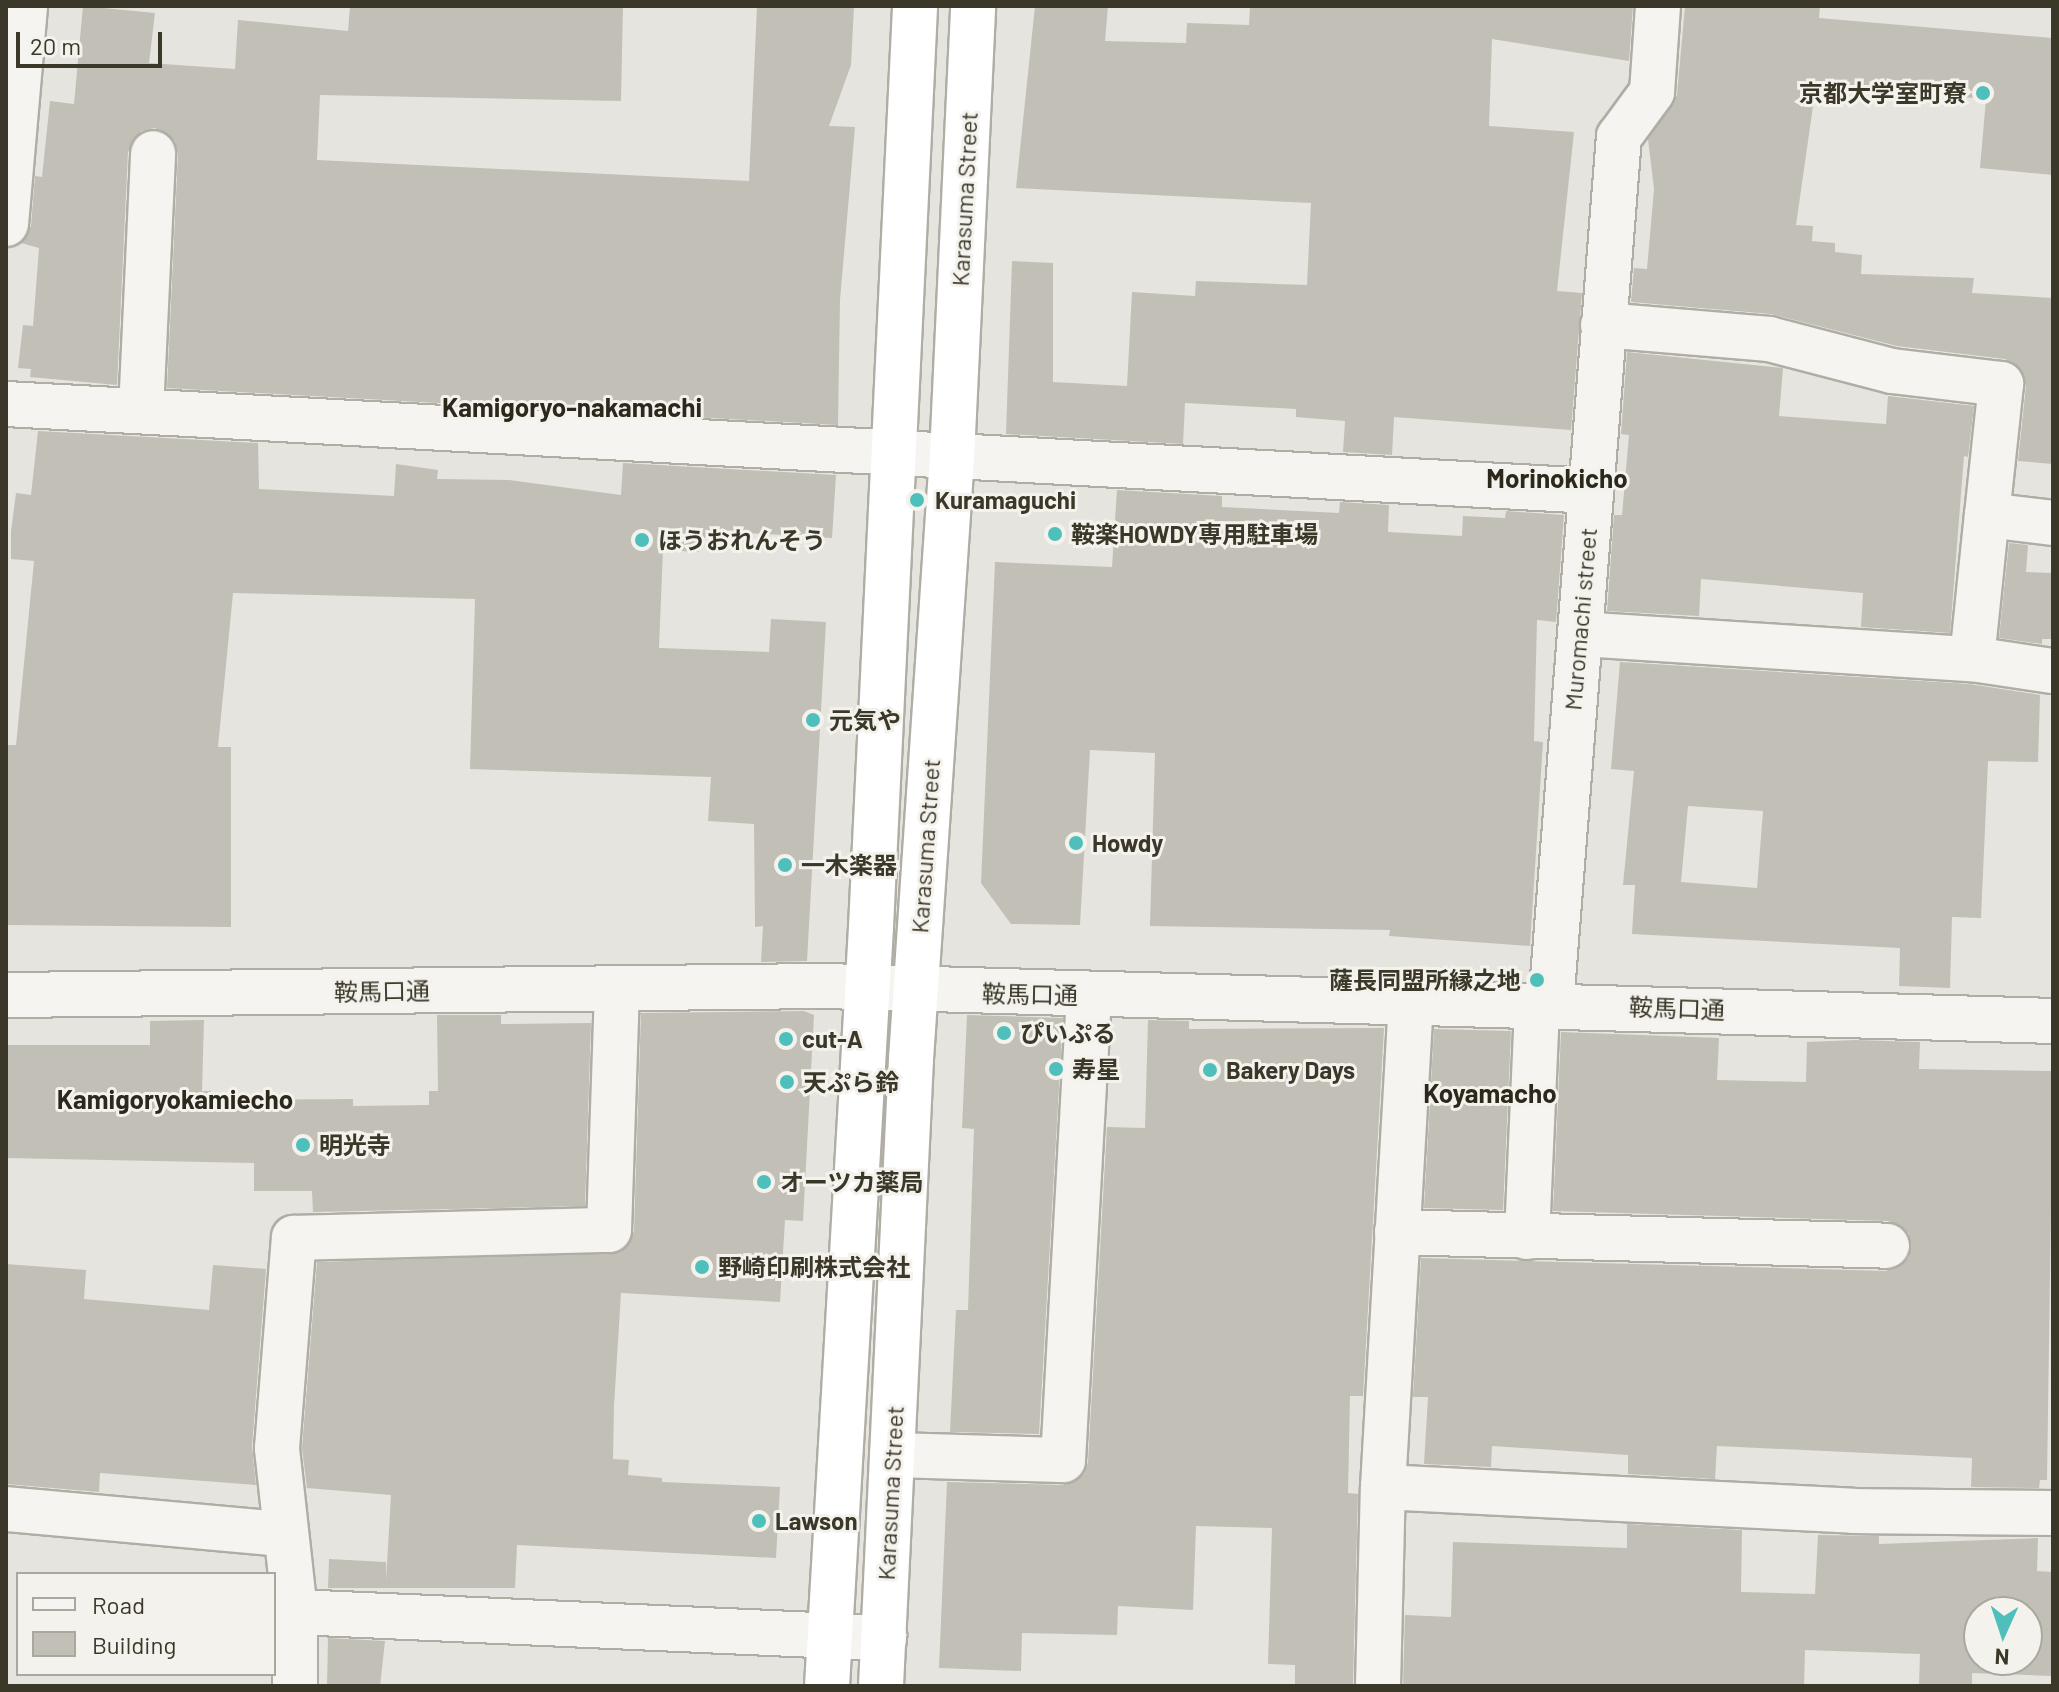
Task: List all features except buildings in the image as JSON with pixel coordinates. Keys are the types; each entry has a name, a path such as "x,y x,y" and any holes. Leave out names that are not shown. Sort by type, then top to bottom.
{"highway":[{"name":"Karasuma Street","path":"827,1686 867,988 915,6"},
{"name":"Karasuma Street","path":"881,1686 915,990 952,456 973,6"}],"street":[{"path":"6,224 25,6"},
{"name":"Muromachi street","path":"1527,1237 1544,1004 1581,634 1619,137 1652,92 1658,6"},
{"path":"141,411 153,153"},
{"path":"1603,325 1769,339 1892,371 2001,384 1972,659"},
{"path":"6,404 1591,491"},
{"path":"1987,515 2053,523"},
{"path":"1581,634 1972,659 2052,671"},
{"path":"295,1686 295,1612 283,1534 277,1448 294,1238 609,1230 617,988"},
{"name":"鞍馬口通","path":"6,995 867,988 1544,1004 2053,1021"},
{"path":"892,1455 1063,1460 1089,995"},
{"path":"1378,1686 1383,1487 1411,1002"},
{"path":"1397,1232 1887,1246"},
{"path":"1383,1487 1853,1511 2053,1513"},
{"path":"6,1509 283,1534"},
{"path":"295,1612 884,1638"}],"place":[{"name":"京都大学室町寮","path":"1983,93"},
{"name":"Kuramaguchi","path":"917,500"},
{"name":"鞍楽HOWDY専用駐車場","path":"1055,534"},
{"name":"ほうおれんそう","path":"642,540"},
{"name":"元気や","path":"813,720"},
{"name":"Howdy","path":"1076,843"},
{"name":"一木楽器","path":"785,865"},
{"name":"薩長同盟所縁之地","path":"1537,980"},
{"name":"ぴいぷる","path":"1004,1033"},
{"name":"cut-A","path":"786,1039"},
{"name":"寿星","path":"1056,1069"},
{"name":"Bakery Days","path":"1210,1070"},
{"name":"天ぷら鈴","path":"787,1082"},
{"name":"明光寺","path":"303,1145"},
{"name":"オーツカ薬局","path":"764,1182"},
{"name":"野崎印刷株式会社","path":"702,1267"},
{"name":"Lawson","path":"759,1521"}],"district":[{"name":"Kamigoryo-nakamachi","path":"572,407"},
{"name":"Morinokicho","path":"1557,478"},
{"name":"Koyamacho","path":"1490,1093"},
{"name":"Kamigoryokamiecho","path":"175,1099"}]}
